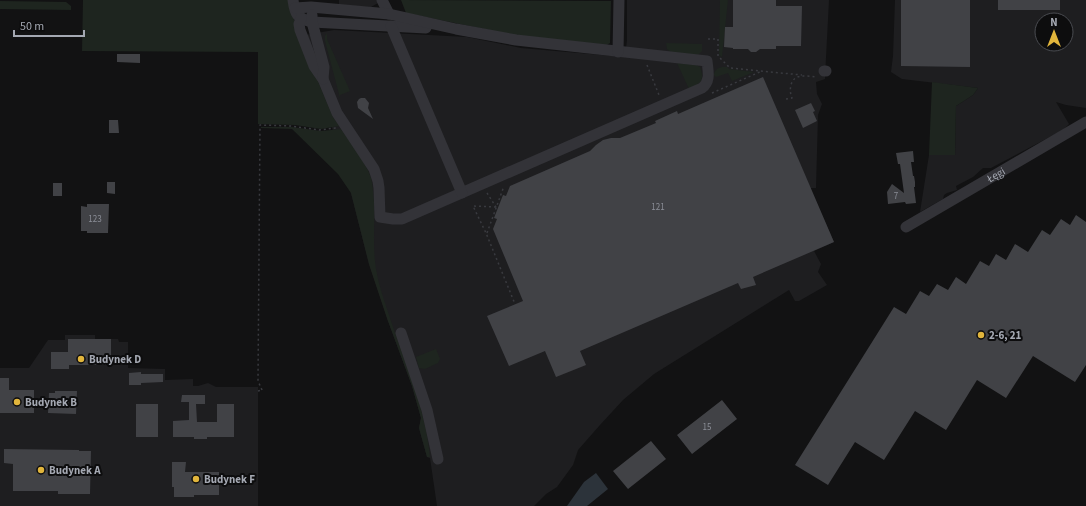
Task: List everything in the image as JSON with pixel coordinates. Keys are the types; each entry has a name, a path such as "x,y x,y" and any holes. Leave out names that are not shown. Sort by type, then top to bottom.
{"street":[{"path":"382,0 389,14"},
{"path":"618,52 619,0"},
{"path":"300,18 300,30 314,66 324,78 337,113 374,169 378,181 380,216 393,219 402,219 702,88 709,76 707,60 618,52 516,40 456,29 389,14 310,4 294,4 296,13 300,18 312,22 456,29"},
{"path":"310,4 312,22 324,67 324,78"},
{"path":"390,26 462,193"},
{"name":"Łęgi","path":"906,227 1086,122"},
{"path":"401,333 427,410 438,459"}],"path":[{"path":"708,38 718,39 718,56 730,68 824,77 825,71"},
{"path":"650,55 645,60 661,101"},
{"path":"786,100 792,98 791,90 793,80 802,75"},
{"path":"258,391 263,390 258,381 260,125 291,126 319,130 346,126"},
{"path":"486,233 506,182"},
{"path":"496,207 473,206 486,233 515,304"}],"shaded area":[{"path":"83,0 288,0 299,36 333,117 339,126 321,129 295,125 258,124 258,52 82,51"},
{"path":"339,0 378,0 378,3 371,7 339,5"},
{"path":"401,0 611,1 610,43 607,45 514,35 406,13"},
{"path":"627,0 829,0 825,79 816,82 817,94 822,104 818,115 816,188 810,188 834,242 814,251 821,264 818,272 827,285 799,301 795,301 789,290 654,374 623,400 600,425 578,450 573,465 557,487 546,494 534,506 437,506 430,458 427,457 419,428 421,418 412,386 369,264 351,193 332,128 299,36 334,30 467,37 521,48 625,57 627,40"},
{"path":"720,0 728,0 722,57 719,55"},
{"path":"895,0 1086,0 1086,108 1056,102 1069,124 1063,130 991,168 983,168 973,177 956,186 957,190 947,193 944,195 943,199 920,212 929,155 955,155 956,106 973,95 978,88 902,79 891,72"},
{"path":"0,1 66,2 71,6 71,10 0,9"},
{"path":"327,33 327,39 350,91 340,95 340,98 325,41 325,36"},
{"path":"666,43 702,44 702,51 698,55 671,52 667,49"},
{"path":"677,63 696,65 700,67 702,76 701,81 689,89"},
{"path":"722,67 754,72 732,81 728,73 716,77 714,75 716,70"},
{"path":"932,82 978,88 973,95 956,106 955,155 929,155"},
{"path":"261,127 292,127 321,131 341,129 366,166 373,187 375,265 378,280 420,405 428,440 430,457 427,457 419,428 421,418 412,386 369,264 351,193 338,174 292,129"},
{"path":"65,335 95,335 95,339 118,339 119,342 128,342 128,368 165,369 165,380 193,379 193,386 208,383 216,387 258,387 258,506 0,506 0,368 29,368 48,340 65,340"},
{"path":"436,349 440,359 438,363 425,369 419,368 416,357"},
{"path":"596,473 608,489 587,506 567,506 584,482"}],"building":[{"path":"733,0 776,0 776,6 802,6 801,46 776,46 776,49 760,49 756,52 751,52 748,49 733,49 724,47 725,27 733,27"},
{"path":"901,0 970,0 970,67 901,66"},
{"path":"998,0 1060,0 1060,10 998,10"},
{"path":"117,54 140,54 140,63 117,62"},
{"path":"763,77 834,242 753,277 756,285 741,289 738,283 580,351 586,365 556,377 545,351 509,366 487,316 523,301 493,229 497,219 494,218 503,195 506,196 510,186 590,151 603,140 620,138 656,123 655,121 677,111 678,114"},
{"path":"361,98 365,98 369,103 368,108 373,119 358,108 357,102"},
{"path":"811,103 815,111 813,112 817,121 803,128 795,110"},
{"path":"109,120 118,120 119,133 109,133"},
{"path":"913,151 914,162 911,162 915,182 914,187 916,203 906,204 905,202 888,204 887,192 892,184 904,193 900,164 898,164 896,153"},
{"path":"107,182 115,182 115,194 107,193"},
{"path":"53,183 62,183 62,196 53,196"},
{"path":"87,204 109,204 108,233 87,233 87,231 81,231 81,206 87,207"},
{"name":"2-6, 21","path":"1076,215 1086,222 1086,365 1075,382 1033,356 1006,398 977,380 946,430 915,411 884,460 855,442 828,485 795,465 894,307 906,314 920,291 929,296 937,284 948,290 956,277 966,284 980,261 989,266 996,254 1006,260 1015,244 1028,252 1042,230 1050,235 1061,219 1070,225"},
{"name":"Budynek D","path":"68,339 111,339 111,365 69,365 69,369 51,369 51,352 68,352"},
{"path":"141,372 141,374 163,374 163,382 129,385 129,373"},
{"name":"Budynek B","path":"0,378 9,378 9,390 34,390 34,413 0,413"},
{"path":"55,391 77,391 76,414 48,413 49,393 55,393"},
{"path":"182,395 205,395 205,404 196,404 197,422 217,422 217,404 234,404 234,437 207,437 207,439 194,439 194,437 173,437 173,421 189,420 189,402 181,402"},
{"path":"722,400 737,419 692,454 677,435"},
{"path":"136,404 158,404 158,437 136,437"},
{"path":"651,441 666,459 628,489 613,471"},
{"path":"4,449 91,451 90,494 58,494 58,491 13,491 13,464 4,463"},
{"name":"Budynek F","path":"172,462 186,462 185,472 219,472 219,495 174,497 174,487 172,487"}],"place":[{"name":"2-6, 21","path":"981,335"},
{"name":"Budynek D","path":"81,359"},
{"name":"Budynek B","path":"17,402"},
{"name":"Budynek A","path":"41,470"},
{"name":"Budynek F","path":"196,479"}]}
